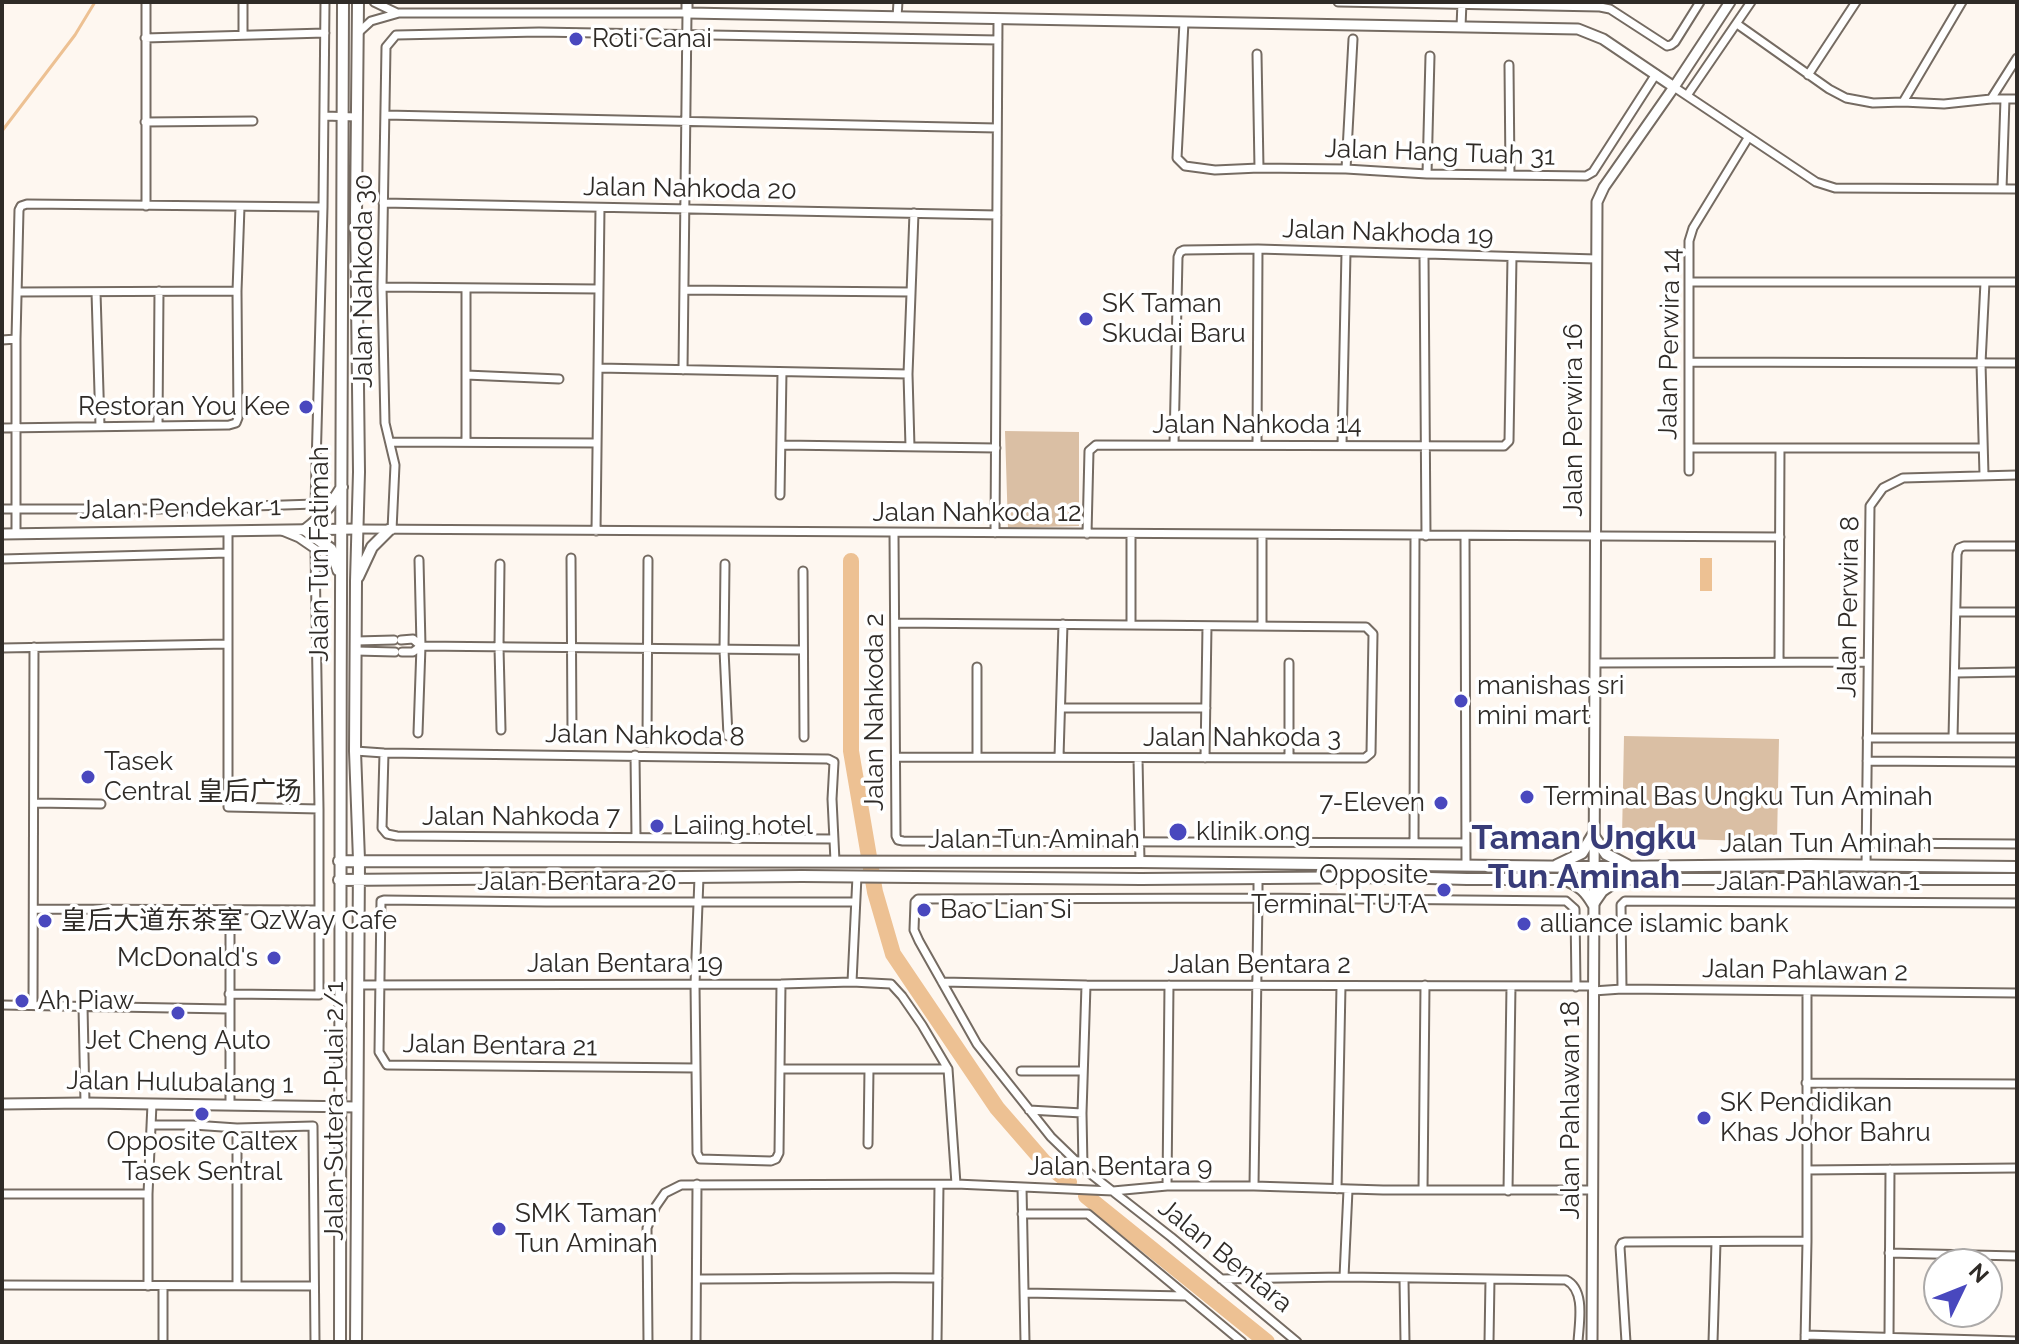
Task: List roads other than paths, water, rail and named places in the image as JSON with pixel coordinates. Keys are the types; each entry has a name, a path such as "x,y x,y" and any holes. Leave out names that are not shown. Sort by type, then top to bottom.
{"main road":[{"name":"Jalan Tun Fatimah","path":"340,1342 343,2"},
{"name":"Jalan Tun Fatimah","path":"358,2 356,215 359,472 355,751 359,880"},
{"path":"342,581 331,549 305,530 332,505 343,485"},
{"path":"356,581 372,547 391,530"},
{"path":"341,689 347,683 346,648 351,642 356,646"},
{"path":"1555,866 1582,853 1593,835 1606,854 1634,867"},
{"name":"Jalan Tun Aminah","path":"339,861 1466,865 1555,866 1620,878 2017,879"},
{"name":"Jalan Tun Aminah","path":"339,880 857,876 1562,878 1634,867 2017,867"},
{"path":"1562,878 1578,885 1593,904 1602,891 1620,878"},
{"name":"Jalan Sutera Pulai 2/1","path":"356,1342 359,880"}],"street":[{"path":"146,2 146,206"},
{"path":"243,2 243,35"},
{"path":"2,509 160,509 315,504 325,2"},
{"path":"374,2 399,13"},
{"path":"480,2 481,12"},
{"path":"683,370 687,2"},
{"path":"897,17 898,2"},
{"path":"1338,2 1600,7 1610,9 1667,46 1671,45 1700,2"},
{"name":"Jalan Perwira 16","path":"1593,873 1597,202 1604,187 1730,2"},
{"path":"1688,94 1751,2"},
{"path":"1808,75 1856,2"},
{"path":"1903,102 1962,2"},
{"path":"1461,27 1462,4"},
{"path":"358,34 371,21 399,13 481,12 1578,29 1603,39 1816,182 1835,188 2017,189"},
{"path":"995,533 998,19"},
{"name":"Jalan Hang Tuah 31","path":"1184,22 1177,158 1185,166 1215,170 1346,169 1427,174 1586,176 1593,172 1656,74"},
{"path":"1737,24 1846,98 1873,103 1944,104 2017,99"},
{"path":"145,38 325,33"},
{"path":"687,33 998,40"},
{"name":"Jalan Nahkoda 30","path":"391,530 395,465 385,423 382,287 386,47 396,35 687,33"},
{"path":"1346,169 1353,39"},
{"path":"1257,54 1259,168"},
{"path":"1427,174 1430,56"},
{"path":"1991,99 2017,58"},
{"path":"1509,65 1510,174"},
{"path":"2002,189 2005,99"},
{"path":"385,115 997,128"},
{"path":"324,116 357,117"},
{"path":"145,122 253,121"},
{"name":"Jalan Perwira 14","path":"1689,471 1689,241 1693,228 1748,138"},
{"name":"Jalan Nahkoda 20","path":"383,203 997,215"},
{"path":"16,533 16,339 21,206 323,207"},
{"path":"2,428 236,423 240,207"},
{"path":"596,531 600,208"},
{"path":"910,447 908,374 914,213"},
{"path":"1257,445 1258,249"},
{"name":"Jalan Nakhoda 19","path":"1174,444 1178,257 1184,250 1258,249 1596,259"},
{"path":"1342,445 1346,252"},
{"path":"1424,255 1426,536"},
{"name":"Jalan Nahkoda 14","path":"1087,534 1089,451 1096,445 1504,446 1509,441 1512,257"},
{"path":"1689,282 2017,282"},
{"path":"1984,475 1981,363 1985,282"},
{"path":"382,287 599,289"},
{"path":"466,288 466,442"},
{"path":"684,290 911,292"},
{"path":"158,426 159,291"},
{"path":"18,292 237,291"},
{"path":"96,292 100,426"},
{"path":"2,340 16,339"},
{"path":"1689,362 2017,363"},
{"path":"598,368 908,374"},
{"path":"780,495 782,372"},
{"path":"466,375 559,379"},
{"path":"390,442 597,443"},
{"path":"782,445 996,448"},
{"path":"1689,448 1983,448"},
{"path":"1779,662 1780,448"},
{"name":"Jalan Perwira 8","path":"1866,867 1870,506 1883,488 1903,478 2017,475"},
{"name":"Jalan Pendekar 1","path":"2,534 358,529"},
{"name":"Jalan Nahkoda 12","path":"358,529 1780,537"},
{"path":"229,994 319,995 315,549 280,530"},
{"path":"228,531 228,807 319,809"},
{"name":"Jalan Nahkoda 2","path":"894,533 898,840 1466,843"},
{"path":"1131,534 1131,625"},
{"path":"1262,535 1262,626"},
{"path":"1414,843 1415,536"},
{"path":"1465,536 1466,865"},
{"path":"1953,738 1959,548 2017,546"},
{"path":"2,559 228,553"},
{"path":"571,558 572,733"},
{"path":"418,733 421,646 419,560"},
{"path":"647,742 648,560"},
{"path":"500,564 501,730"},
{"path":"725,564 724,650 728,736"},
{"path":"803,571 804,737"},
{"path":"1956,612 2017,612"},
{"name":"Jalan Nahkoda 3","path":"895,623 1366,627 1373,634 1371,753 1365,758 896,757"},
{"path":"1059,757 1063,624"},
{"path":"1205,758 1207,626"},
{"path":"356,646 413,639 421,646"},
{"path":"2,648 228,644"},
{"path":"356,646 398,652 413,652 421,646 803,650"},
{"path":"33,1005 34,647"},
{"path":"1596,663 1868,662"},
{"path":"1289,663 1289,758"},
{"path":"977,667 977,757"},
{"path":"1955,673 2017,672"},
{"path":"1061,708 1206,708"},
{"path":"1867,738 2017,738"},
{"name":"Jalan Nahkoda 8","path":"355,751 828,759 834,762 835,861"},
{"name":"Jalan Nahkoda 7","path":"384,753 382,828 387,834 397,836 834,839"},
{"path":"635,755 636,837"},
{"path":"1138,758 1140,862"},
{"path":"1867,761 2017,762"},
{"path":"34,803 101,804"},
{"path":"1866,843 2017,844"},
{"name":"Jalan Pahlawan 18","path":"1592,1342 1593,873"},
{"path":"852,982 857,876"},
{"path":"699,877 695,984 697,1153 700,1159 771,1161 779,1153 781,984"},
{"path":"1254,1186 1258,878"},
{"path":"1258,898 1566,901 1575,909 1576,987"},
{"name":"Jalan Bentara","path":"1258,898 921,899 915,902 914,930 977,1044 1051,1137 1083,1168 1297,1342"},
{"name":"Jalan Bentara 20","path":"379,984 380,904 384,900 855,902"},
{"name":"Jalan Pahlawan 1","path":"1622,989 1621,905 1625,901 2017,903"},
{"path":"34,909 319,910"},
{"path":"230,909 230,1105"},
{"name":"Jalan Bentara 2","path":"942,982 1594,989"},
{"name":"Jalan Bentara 21","path":"379,984 379,1052 387,1065 696,1068"},
{"name":"Jalan Bentara 19","path":"358,985 891,984 908,1005 948,1069"},
{"path":"1083,1168 1086,985"},
{"path":"1167,1186 1169,985"},
{"path":"1423,1190 1425,985"},
{"path":"1337,1189 1341,986"},
{"path":"1508,1191 1511,986"},
{"name":"Jalan Pahlawan 2","path":"1594,989 2017,993"},
{"path":"1807,991 1805,1338 2017,1341"},
{"path":"2,1005 229,1009"},
{"path":"83,1006 85,1103"},
{"path":"781,1069 948,1069 956,1184"},
{"path":"868,1144 869,1069"},
{"path":"1021,1071 1083,1071"},
{"path":"1806,1083 2017,1084"},
{"name":"Jalan Hulubalang 1","path":"2,1104 357,1107"},
{"path":"148,1286 152,1104"},
{"path":"1029,1110 1082,1113"},
{"path":"151,1125 237,1128 313,1126 315,1342"},
{"path":"237,1128 237,1285"},
{"path":"1807,1170 2017,1168"},
{"path":"1889,1337 1890,1169"},
{"path":"696,1342 697,1184"},
{"name":"Jalan Bentara 9","path":"648,1342 647,1228 665,1193 681,1185 956,1184 1113,1191 1167,1186 1593,1190"},
{"path":"937,1342 939,1185"},
{"path":"1022,1187 1025,1342"},
{"path":"1344,1277 1348,1190"},
{"path":"2,1194 148,1194"},
{"path":"1022,1214 1088,1214 1242,1342"},
{"path":"1626,1342 1622,1243 1807,1241"},
{"path":"1713,1342 1716,1242"},
{"path":"1889,1253 2017,1256"},
{"path":"697,1279 938,1278"},
{"path":"1221,1279 1566,1280 1573,1283 1579,1294 1578,1342"},
{"path":"1404,1279 1405,1342"},
{"path":"1489,1342 1490,1279"},
{"path":"2,1285 314,1286"},
{"path":"163,1286 163,1342"},
{"path":"1024,1293 1186,1296"}],"waterway":[{"path":"2,131 75,35 95,2"},
{"path":"851,561 851,751 875,892 893,954 997,1108 1044,1162 1069,1182"},
{"path":"1086,1196 1267,1342"}],"place":[{"name":"Roti Canai","path":"576,39"},
{"name":"SK Taman Skudai Baru","path":"1086,319"},
{"name":"Restoran You Kee","path":"306,407"},
{"name":"manishas sri mini mart","path":"1461,701"},
{"name":"Tasek Central 皇后广场","path":"88,777"},
{"name":"Terminal Bas Ungku Tun Aminah","path":"1527,797"},
{"name":"7-Eleven","path":"1441,803"},
{"name":"Laiing hotel","path":"657,826"},
{"name":"klinik ong","path":"1178,832"},
{"name":"Opposite Terminal TUTA","path":"1444,890"},
{"name":"Bao Lian Si","path":"924,910"},
{"name":"皇后大道东茶室 QzWay Cafe","path":"45,921"},
{"name":"alliance islamic bank","path":"1524,924"},
{"name":"McDonald's","path":"274,958"},
{"name":"Ah Piaw","path":"22,1001"},
{"name":"Jet Cheng Auto","path":"178,1013"},
{"name":"Opposite Caltex Tasek Sentral","path":"202,1114"},
{"name":"SK Pendidikan Khas Johor Bahru","path":"1704,1118"},
{"name":"SMK Taman Tun Aminah","path":"499,1229"}],"district":[{"name":"Taman Ungku Tun Aminah","path":"1584,858"}]}
